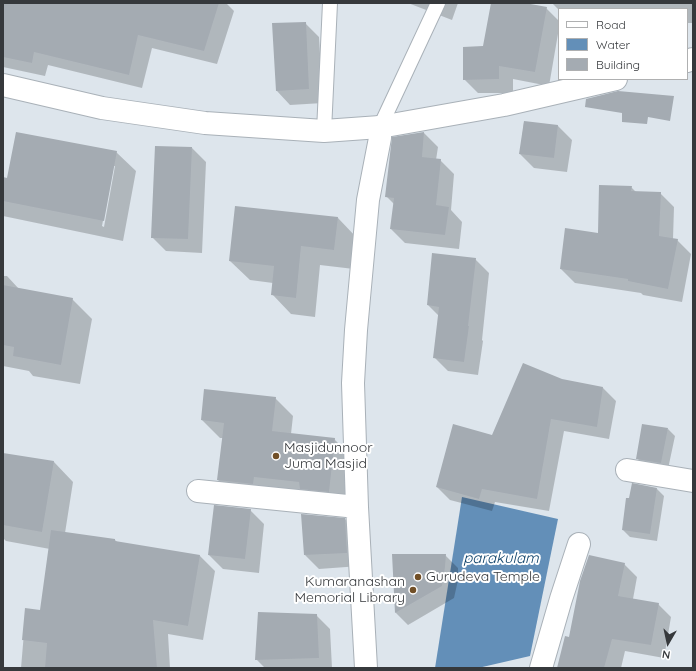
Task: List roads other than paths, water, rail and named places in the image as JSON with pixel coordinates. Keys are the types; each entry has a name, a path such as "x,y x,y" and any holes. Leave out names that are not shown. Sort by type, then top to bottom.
{"street":[{"path":"3,85 102,108 205,123 324,131 380,127 504,105 612,80"},
{"path":"366,668 357,507 353,383 356,330 368,200 380,138 380,127"},
{"path":"627,470 693,481"},
{"path":"198,491 357,507"},
{"path":"541,668 579,544"}],"lane":[{"path":"324,131 330,3"},
{"path":"380,127 438,3"}],"water":[{"name":"parakulam","path":"462,497 558,519 530,656 478,668 435,668"}],"place":[{"name":"Masjidunnoor Juma Masjid","path":"276,456"},
{"name":"Gurudeva Temple","path":"418,577"},
{"name":"Kumaranashan Memorial Library","path":"413,590"}]}
